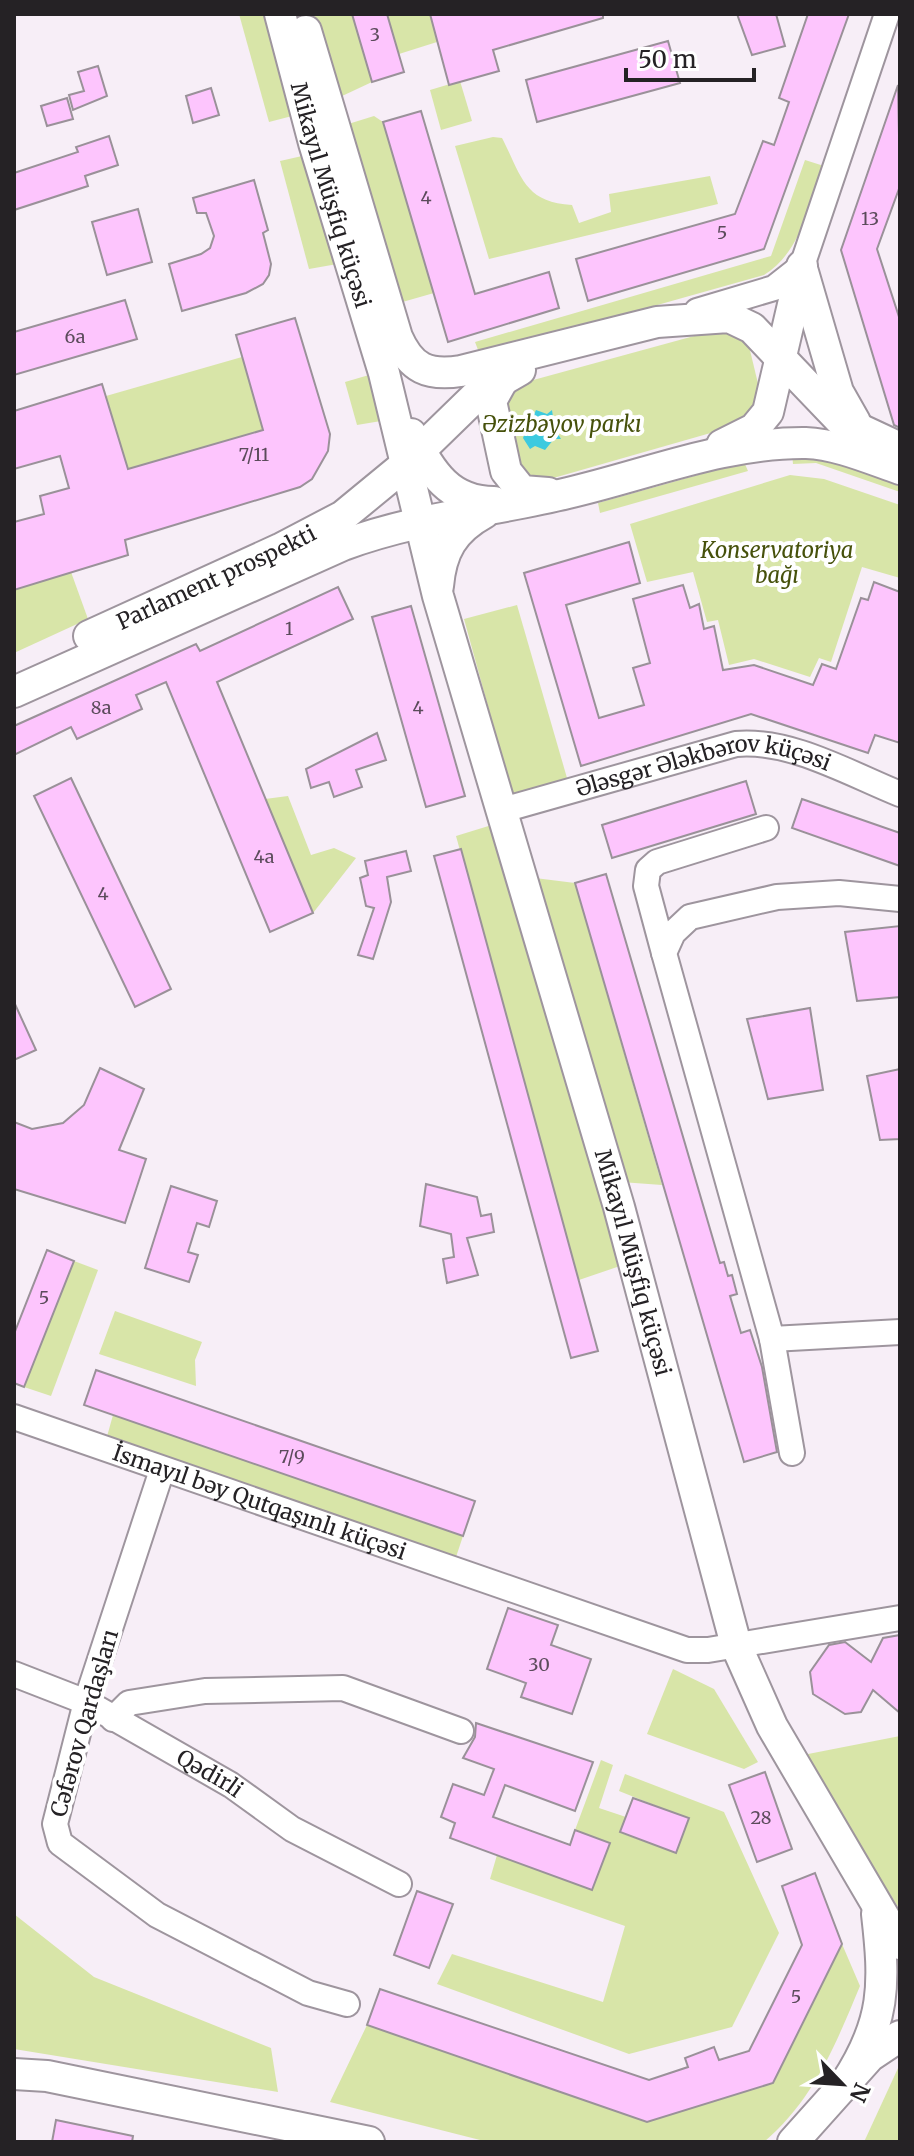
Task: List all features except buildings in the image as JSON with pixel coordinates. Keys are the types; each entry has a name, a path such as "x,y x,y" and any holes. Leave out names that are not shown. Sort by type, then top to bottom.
{"main road":[{"name":"Mikayıl Müşfiq küçəsi","path":"280,14 314,143 413,458 420,523 438,596 619,1207 736,1645 772,1726 876,1908 900,1944"},
{"name":"Mikayıl Müşfiq küçəsi","path":"301,14 391,317 409,360 433,374 472,369 594,340"},
{"path":"691,460 754,429 770,406 802,266"},
{"path":"802,266 842,402 853,419 900,469"},
{"path":"594,340 657,322 729,317 752,328 840,420 883,449"},
{"path":"729,317 754,338 770,406"},
{"name":"Parlament prospekti","path":"14,670 324,527 358,506 413,458 478,394 505,376 594,340"},
{"path":"505,376 493,392 491,406 509,479 522,491 571,493"},
{"path":"413,458 460,497 487,502 534,501 691,460 791,443 883,449"},
{"name":"Parlament prospekti","path":"14,692 364,537 534,501"},
{"path":"438,596 439,571 451,538 468,522 492,510"},
{"path":"364,537 387,539 404,548 422,567 438,596"},
{"name":"Mikayıl Müşfiq küçəsi","path":"845,2084 866,2049 879,2010 884,1971 876,1908"},
{"path":"793,2142 882,2045 900,2036"},
{"path":"14,2074 47,2076 369,2142"}],"street":[{"path":"657,322 774,288 802,266 887,14"},
{"name":"Ələsgər Ələkbərov küçəsi","path":"503,810 736,744 754,743 788,750 900,794"},
{"path":"766,828 657,862 648,870 646,886 772,1339 792,1453"},
{"path":"664,953 673,933 690,917 777,897 839,893 900,899"},
{"path":"772,1339 900,1332"},
{"name":"İsmayıl bəy Qutqaşınlı küçəsi","path":"14,1417 687,1650 900,1618"},
{"name":"Cəfərov Qardaşları","path":"162,1470 86,1702 55,1824 60,1843 157,1915 308,1993 347,2004"},
{"name":"Qədirli","path":"14,1674 86,1702 231,1785 292,1829 399,1884"},
{"path":"113,1719 129,1703 205,1691 343,1688 461,1731"}],"green space":[{"path":"239,14 267,14 296,115 269,122"},
{"path":"314,14 352,14 372,82 340,97"},
{"path":"387,14 430,14 437,42 399,54"},
{"path":"460,81 472,121 441,130 430,90"},
{"path":"374,116 383,122 434,293 399,303 345,125"},
{"path":"493,137 502,138 520,176 534,193 556,203 572,205 579,223 611,212 609,194 710,176 718,204 489,259 455,146"},
{"path":"311,154 343,263 309,269 280,161"},
{"path":"805,160 824,166 808,212 787,254 764,275 480,355 475,342 771,256"},
{"name":"Əzizbəyov parkı","path":"727,327 747,338 762,400 749,422 536,483 523,481 498,405 515,385"},
{"path":"242,357 263,430 128,469 106,396"},
{"path":"369,375 381,421 357,425 345,382"},
{"path":"792,454 818,455 900,483 900,492 816,463 793,464"},
{"path":"744,462 748,471 600,513 598,503"},
{"name":"Konservatoriya bağı","path":"790,475 824,479 900,505 900,578 862,567 831,662 819,658 810,677 754,659 729,665 718,620 707,622 693,572 647,582 630,524"},
{"path":"71,572 88,619 14,653 14,590"},
{"path":"517,605 567,778 512,794 464,619"},
{"path":"288,796 311,855 334,848 356,858 313,913 265,799"},
{"path":"495,824 620,1266 579,1280 456,836"},
{"path":"535,878 575,883 662,1185 621,1182"},
{"path":"74,1261 98,1270 51,1396 24,1387"},
{"path":"115,1311 202,1342 195,1360 196,1386 99,1354"},
{"path":"113,1415 463,1536 456,1557 106,1440"},
{"path":"673,1669 714,1689 758,1762 744,1769 647,1734"},
{"path":"900,1736 900,1910 803,1755"},
{"path":"601,1760 613,1765 599,1808 626,1817 621,1833 676,1853 689,1819 619,1791 625,1774 724,1812 779,1933 732,2027 629,2054 437,1984 452,1954 603,2002 625,1926 490,1879 497,1855 592,1890 609,1843 575,1830"},
{"path":"14,1914 94,1977 271,2048 278,2092 14,2049"},
{"path":"842,1944 860,1986 832,2050 810,2090 764,2142 488,2142 330,2102 367,2025 647,2122 773,2083"},
{"path":"899,2066 900,2142 864,2142"}],"water":[{"path":"536,410 547,414 552,410 553,417 562,422 558,434 561,439 554,439 545,450 535,446 530,449 523,438 528,425 525,420 532,419"}]}
